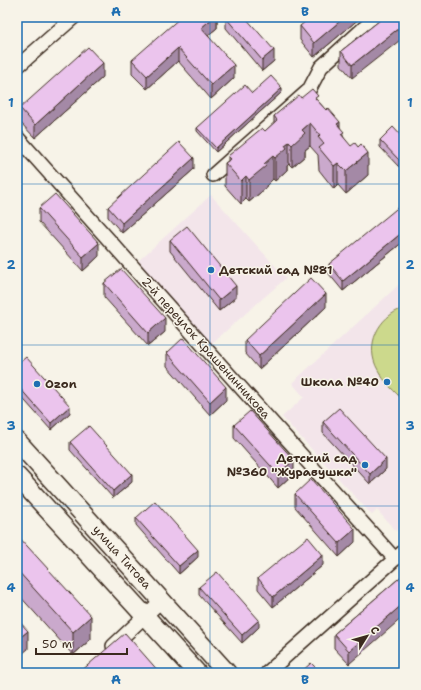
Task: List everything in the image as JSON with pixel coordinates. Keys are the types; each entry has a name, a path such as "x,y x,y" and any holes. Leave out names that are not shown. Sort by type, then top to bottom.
{"main road":[{"name":"улица Титова","path":"17,442 227,673"},
{"name":"улица Титова","path":"17,476 197,673"}],"street":[{"path":"17,67 74,17"},
{"path":"213,175 309,90 321,67 376,17"},
{"name":"2-й переулок Крашенинникова","path":"17,137 399,555"},
{"path":"267,673 399,555"},
{"path":"104,654 161,601"}],"shaded area":[{"name":"Детский сад №81","path":"211,195 286,278 211,344 137,262"},
{"name":"Детский сад №360 \"Журавушка\"","path":"404,280 404,523 396,531 377,510 372,515 282,417 304,397 292,383"}],"green space":[{"path":"404,308 404,401 383,379 374,361 372,351 376,333 381,325 395,312"}],"building":[{"path":"181,17 214,17 201,28 234,65 211,85 178,48 147,76 132,60"},
{"path":"245,17 274,50 262,60 226,18"},
{"path":"311,17 345,17 314,43 300,26"},
{"path":"384,17 404,17 404,24 352,65 341,51"},
{"path":"88,47 103,63 35,125 20,108"},
{"path":"271,76 282,88 216,148 197,128 245,85 252,93"},
{"path":"312,89 318,96 315,98 326,110 328,108 340,122 337,124 344,132 341,134 351,146 355,143 358,147 361,144 368,153 346,171 338,163 334,166 319,148 324,144 318,137 320,135 310,123 302,130 305,133 292,145 289,142 285,145 287,148 275,158 273,156 264,164 266,166 249,180 246,176 241,181 225,163 231,159 228,156 262,128 265,131 277,120 274,116 299,95 301,98"},
{"path":"393,127 404,139 404,155 399,160 380,140"},
{"path":"179,142 194,158 122,223 108,207"},
{"path":"55,194 99,243 83,257 39,208"},
{"path":"401,205 404,209 404,231 343,281 329,264"},
{"path":"187,226 236,286 219,300 170,240"},
{"path":"121,269 165,318 148,333 104,283"},
{"path":"311,278 326,294 259,356 245,340"},
{"path":"183,338 226,387 210,402 167,353"},
{"path":"26,357 70,406 51,423 17,385 17,365"},
{"path":"339,408 386,459 370,474 323,422"},
{"path":"250,411 294,460 278,474 234,425"},
{"path":"89,426 132,474 113,491 70,442"},
{"path":"311,479 355,529 339,543 295,494"},
{"path":"155,501 198,550 179,566 136,518"},
{"path":"17,535 91,616 73,632 17,570"},
{"path":"308,537 323,555 273,597 258,578"},
{"path":"217,572 259,620 242,635 199,587"},
{"path":"404,574 404,603 349,651 334,634"},
{"path":"17,619 28,631 17,640"},
{"path":"125,633 160,673 80,673 80,672"},
{"path":"311,663 321,673 300,673"}],"place":[{"name":"Детский сад №81","path":"211,270"},
{"name":"Школа №40","path":"387,382"},
{"name":"Ozon","path":"37,384"},
{"name":"Детский сад №360 \"Журавушка\"","path":"365,465"}]}
